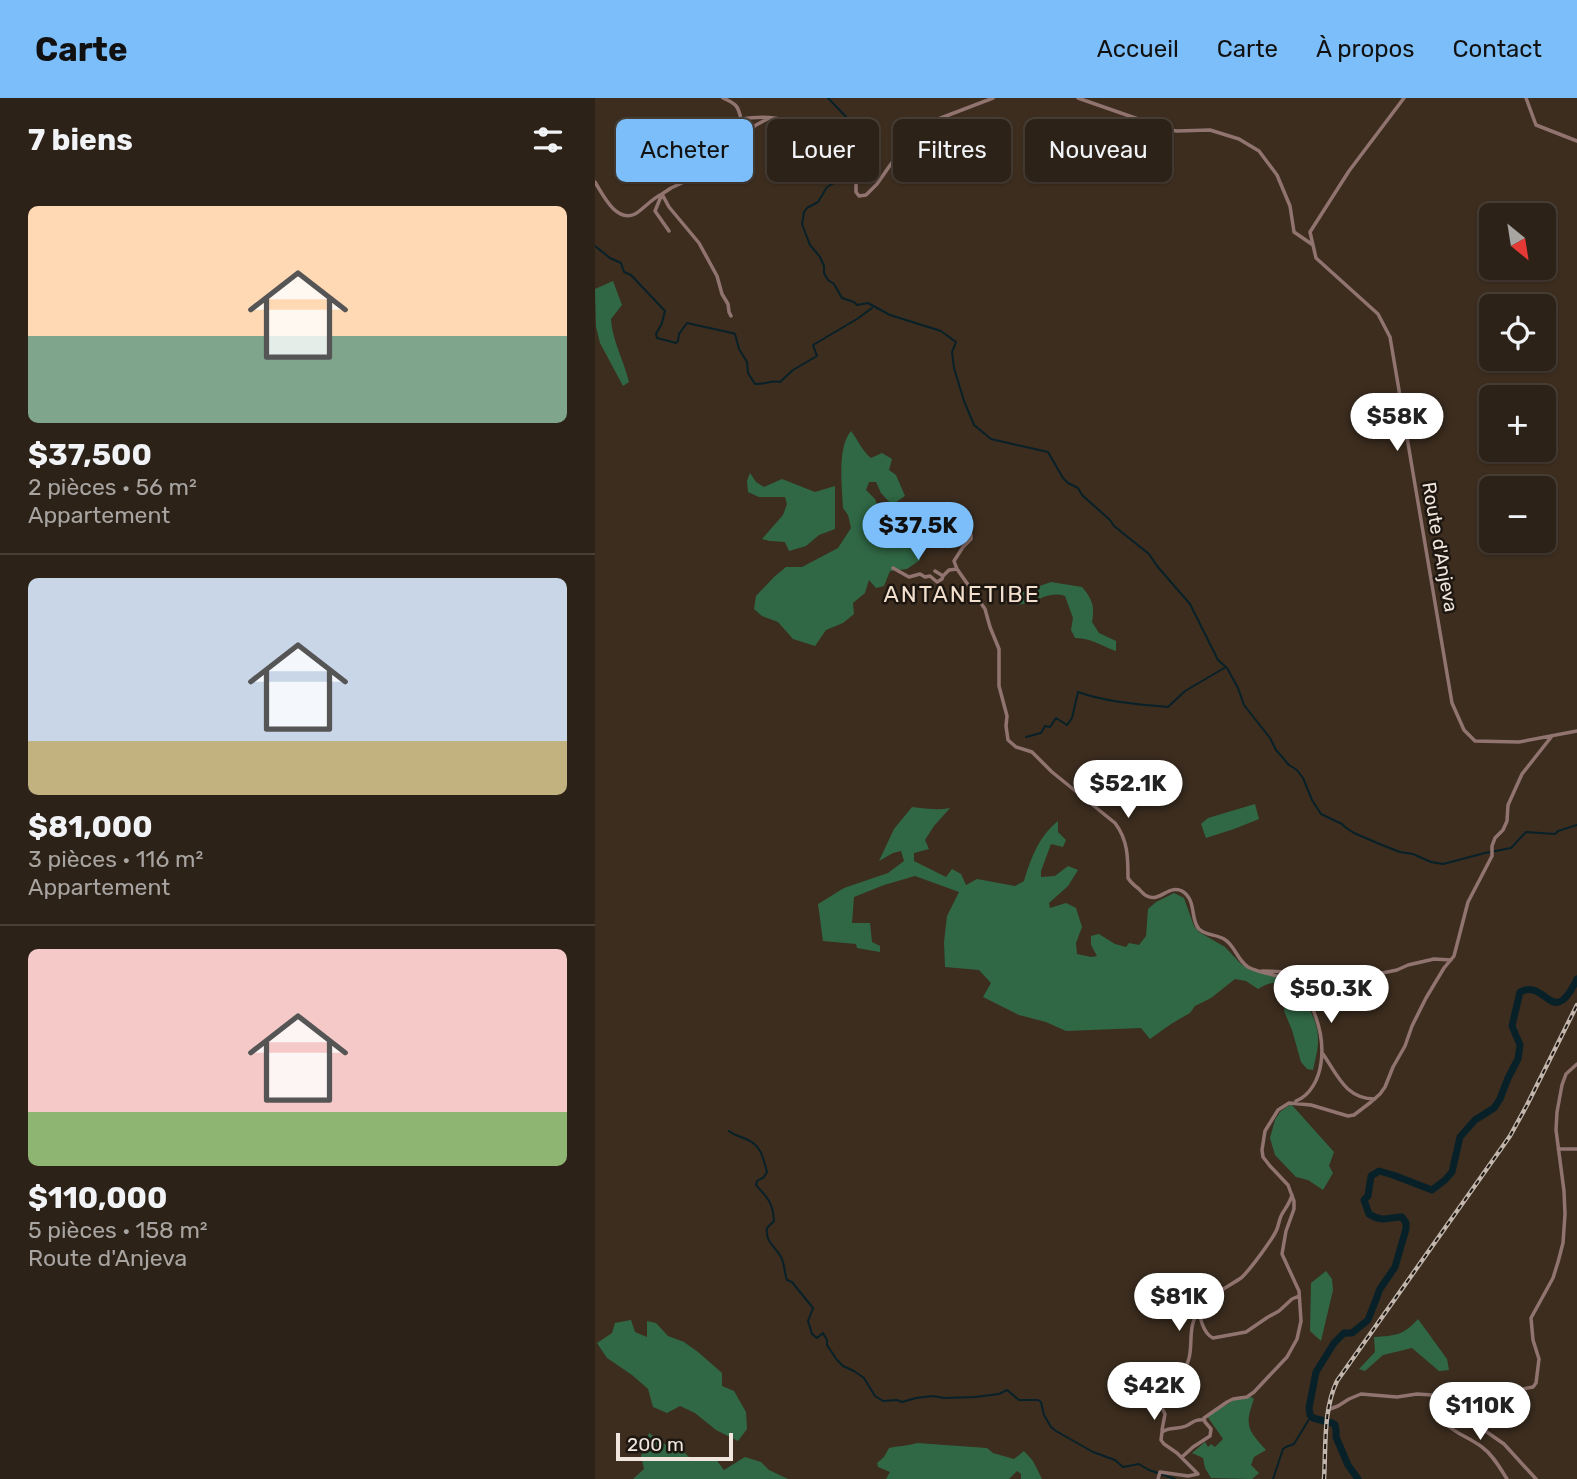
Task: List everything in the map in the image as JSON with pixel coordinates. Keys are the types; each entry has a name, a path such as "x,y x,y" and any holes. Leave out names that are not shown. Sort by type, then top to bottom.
{"street":[{"path":"723,98 735,104 741,119 759,116 793,123 810,135 822,151 850,154 856,160 856,192 859,196 866,195 877,184 900,151 933,121 993,98"},
{"name":"Route d'Anjeva","path":"1078,98 1163,129 1210,130 1239,139 1259,151 1277,175 1290,206 1294,232 1313,245 1316,258 1377,314 1390,337 1452,704 1464,730 1475,741 1519,742 1577,731"},
{"path":"1313,245 1310,232 1349,172 1404,98"},
{"path":"1526,98 1536,125 1577,141"},
{"path":"595,182 620,214 626,216 637,212 677,184 707,177 716,167 735,160 745,135 771,117"},
{"path":"661,194 656,211 669,231"},
{"path":"661,194 699,243 717,276 731,316"},
{"path":"962,518 971,539 954,561 985,609 999,649 999,686 1007,716 1008,740 1016,747 1032,752 1052,772 1115,823 1125,841 1130,882 1152,898 1173,889 1186,893 1199,929 1226,940 1246,966 1290,981 1303,994 1317,1022 1322,1053 1321,1068 1314,1084 1303,1098 1294,1102"},
{"path":"893,568 909,577 919,574 930,576 937,582 943,579 949,570 957,569"},
{"path":"935,571 943,576"},
{"path":"1204,1420 1207,1414 1227,1402 1247,1397 1254,1392 1287,1357 1297,1339 1301,1321 1299,1291 1282,1254 1294,1209 1292,1192 1263,1157 1265,1130 1278,1110 1289,1102 1349,1116 1375,1099 1385,1087 1432,986 1454,956 1468,902 1492,856 1495,838 1507,821 1508,805 1522,774 1552,736"},
{"path":"1256,971 1325,971 1339,978 1358,978 1434,959 1451,960"},
{"path":"1322,1053 1350,1092 1365,1099 1375,1099"},
{"path":"1439,1399 1441,1396 1449,1396 1479,1402 1497,1401 1518,1390 1533,1387 1536,1383 1539,1359 1531,1318 1553,1278 1563,1243 1566,1214 1556,1130 1557,1112 1566,1074 1577,1064"},
{"path":"1558,1149 1577,1149"},
{"path":"1181,1374 1189,1359 1193,1318 1202,1303 1244,1275 1274,1235 1279,1218 1291,1201 1292,1192"},
{"path":"1200,1310 1208,1337 1228,1337 1246,1332 1299,1296"},
{"path":"1330,1409 1361,1394 1432,1395 1439,1399 1445,1409 1464,1416 1504,1444 1536,1479"},
{"path":"1158,1478 1160,1472 1188,1476 1198,1474 1161,1440 1165,1414 1162,1408 1171,1397"},
{"path":"1439,1399 1440,1412 1446,1424 1489,1454 1507,1479"},
{"path":"1162,1432 1166,1428 1182,1428 1196,1419 1204,1420 1212,1429 1210,1436 1182,1457"}],"green space":[{"path":"613,281 622,305 611,319 629,382 623,386 600,343 596,327 595,289"},
{"path":"851,431 871,458 882,453 892,459 889,470 896,475 905,496 892,505 881,493 876,482 869,482 866,490 875,499 880,512 896,520 917,547 920,560 907,569 890,571 884,586 876,588 869,580 865,593 853,603 854,614 843,623 826,630 815,646 793,639 778,622 762,616 754,609 756,596 786,567 802,567 838,548 851,528 843,508 841,468 844,447"},
{"path":"750,473 756,482 764,487 782,479 815,492 835,486 835,529 819,535 806,546 789,551 785,542 762,539 783,515 787,504 785,497 759,497 748,492 747,481"},
{"path":"1051,582 1082,587 1092,603 1092,622 1099,633 1116,641 1116,651 1092,641 1075,638 1071,630 1073,618 1065,596 1047,596 1020,604 1004,602 1014,600 1017,594"},
{"path":"1255,804 1259,819 1206,838 1201,824 1208,818"},
{"path":"912,807 950,808 925,840 929,849 914,853 914,861 946,877 952,869 961,874 966,885 977,879 1015,886 1024,881 1041,841 1058,821 1058,832 1066,840 1063,847 1051,844 1041,877 1055,876 1068,866 1078,870 1068,886 1049,903 1050,908 1066,903 1076,908 1082,927 1076,943 1077,954 1097,956 1091,945 1091,936 1099,934 1115,944 1126,947 1129,943 1139,945 1146,936 1148,909 1174,893 1184,898 1194,926 1199,932 1225,947 1242,965 1260,973 1287,975 1315,1023 1318,1044 1313,1070 1307,1069 1301,1062 1284,1011 1288,988 1276,983 1258,989 1246,981 1235,979 1150,1039 1141,1028 1066,1031 1019,1015 983,997 991,983 979,970 945,967 947,916 959,892 915,876 854,897 852,923 870,923 872,942 880,946 880,952 857,948 856,944 823,941 818,904 844,888 888,873 904,861 901,851 879,861 894,829"},
{"path":"1291,1104 1334,1152 1329,1166 1333,1173 1323,1190 1308,1180 1296,1177 1275,1155 1270,1138 1275,1120 1280,1112"},
{"path":"1326,1271 1332,1279 1333,1290 1321,1341 1310,1331 1311,1283"},
{"path":"1418,1319 1447,1359 1449,1370 1439,1371 1412,1348 1383,1355 1365,1371 1359,1369 1375,1352 1374,1337 1399,1334"},
{"path":"631,1320 635,1332 647,1337 647,1321 656,1323 668,1336 684,1342 722,1373 722,1386 734,1391 746,1412 747,1429 738,1441 680,1406 667,1413 653,1407 648,1389 607,1358 597,1343 612,1333 615,1323"},
{"path":"1236,1399 1254,1399 1249,1427 1266,1450 1254,1457 1251,1465 1259,1473 1252,1479 1211,1478 1203,1458 1192,1453 1205,1442 1208,1447 1211,1444 1215,1447 1223,1439 1207,1416"},
{"path":"649,1433 666,1445 679,1447 692,1460 715,1458 724,1470 745,1457 761,1462 769,1470 788,1479 633,1479 644,1469 641,1456"},
{"path":"917,1443 987,1448 993,1453 1014,1459 1024,1451 1033,1461 1042,1479 1021,1479 1021,1474 1017,1471 1009,1479 886,1479 890,1472 878,1467 877,1463 889,1448"}],"waterway":[{"path":"828,98 853,124 855,130 852,146 839,157 844,177 827,187 818,202 804,212 802,224 810,245 820,257 828,280 834,284 842,298 857,305 868,303 890,315 941,331 956,342 952,352 954,368 974,425 991,439 1048,452 1063,478 1078,488 1114,526 1149,554 1190,604 1218,660 1227,668 1238,688 1244,705 1276,750 1303,778 1321,814 1382,845 1443,864 1511,848 1526,832 1555,834 1577,825"},
{"path":"595,246 621,263 624,272 631,275 665,311 657,338 676,343 687,323 735,334 739,349 747,362 748,373 755,384 780,382 793,370 817,356 813,345 872,308"},
{"path":"1026,737 1041,733 1045,726 1050,727 1056,718 1067,725 1072,718 1078,692 1133,704 1168,707 1185,691 1226,667"},
{"path":"1358,1479 1348,1465 1336,1437 1335,1425 1313,1418 1309,1408 1316,1372 1334,1343 1344,1333 1352,1333 1368,1320 1380,1289 1395,1267 1406,1229 1402,1217 1382,1219 1369,1214 1364,1200 1368,1196 1371,1176 1379,1171 1432,1190 1445,1180 1452,1172 1460,1137 1475,1120 1494,1108 1518,1059 1520,1045 1512,1026 1520,992 1537,991 1549,1000 1561,1001 1577,979"},
{"path":"729,1131 751,1142 763,1157 767,1172 756,1185 771,1205 774,1221 767,1228 767,1237 779,1253 787,1280 792,1282 813,1308 808,1321 812,1334 817,1338 823,1333 837,1360 864,1378 875,1396 883,1401 902,1402 933,1396 975,1397 999,1394 1007,1390 1019,1400 1041,1402 1051,1427 1093,1452 1115,1460 1123,1467 1139,1464 1175,1479"},
{"path":"1273,1479 1283,1449 1294,1444 1311,1416"}],"railway":[{"path":"1324,1479 1327,1416 1337,1381 1510,1136 1577,1005"}],"district":[{"name":"ANTANETIBE","path":"962,594"}]}
